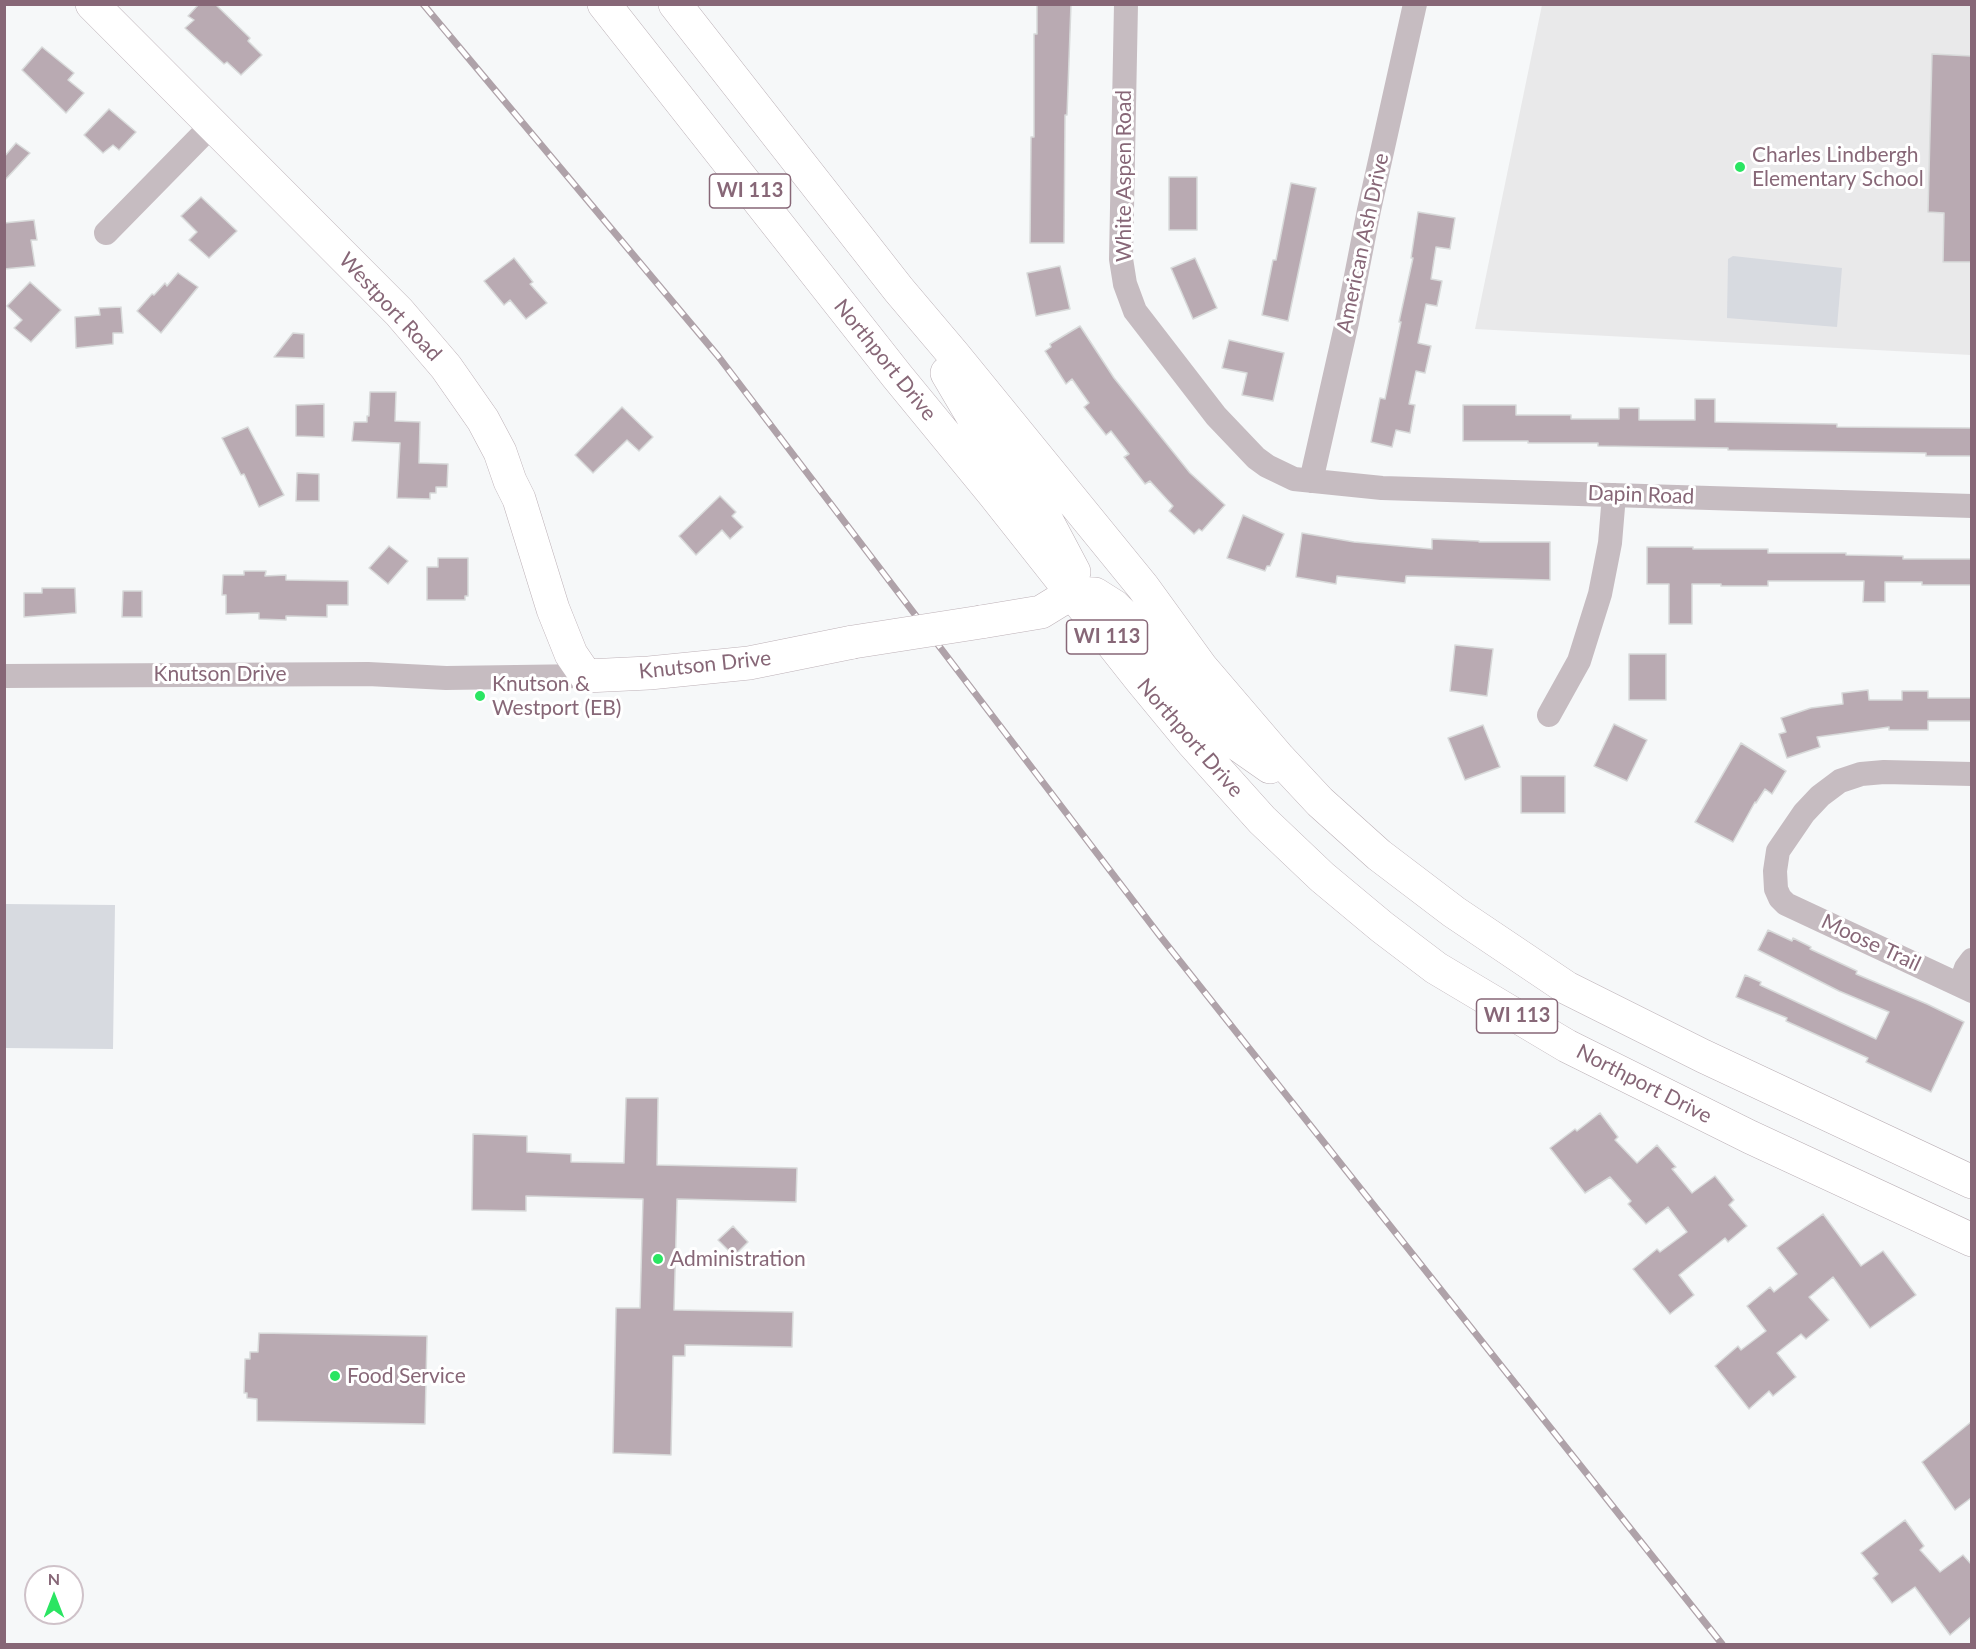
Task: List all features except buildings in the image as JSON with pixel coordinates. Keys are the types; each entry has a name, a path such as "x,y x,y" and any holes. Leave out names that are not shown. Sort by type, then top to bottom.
{"main road":[{"name":"Westport Road","path":"92,4 399,312 446,367 483,420 500,452 519,499 553,609 571,654 586,676"},
{"name":"Northport Drive","path":"604,4 897,376 1185,734 1262,820 1322,877 1436,968 1567,1046 1750,1137 1971,1240"},
{"name":"WI 113","path":"675,4 899,290 1143,587 1201,667 1320,802 1379,855 1454,912 1567,988 1703,1056 1971,1182"},
{"path":"899,290 973,417 1029,492 1070,560 1076,575 1076,584 1072,593 1095,594 1114,606 1128,620 1186,698 1220,732 1320,802"},
{"name":"Knutson Drive","path":"586,676 649,673 749,663 853,642 1041,612 1072,593"}],"street":[{"name":"White Aspen Road","path":"1126,4 1121,259 1131,302 1135,311 1216,416 1256,458 1294,479 1311,481"},
{"name":"American Ash Drive","path":"1311,481 1415,4"},
{"path":"106,233 212,125"},
{"name":"Dapin Road","path":"1311,481 1383,488 1971,506"},
{"path":"1550,715 1579,661 1600,594 1610,543 1614,495"},
{"name":"Knutson Drive","path":"4,676 368,674 446,678 586,676"},
{"name":"Moose Trail","path":"1966,988 1786,904 1776,889 1775,871 1778,851 1804,813 1820,796 1840,781 1861,774 1884,772 1971,774"},
{"path":"1966,988 1966,968 1971,960"}],"shaded area":[{"name":"Charles Lindbergh Elementary School","path":"1542,5 1971,5 1971,355 1475,329"},
{"path":"1733,256 1842,268 1837,327 1727,318 1728,259"},
{"path":"5,904 115,905 113,1049 5,1048"}],"railway":[{"path":"423,4 718,356 1160,936 1722,1644"}],"place":[{"name":"Charles Lindbergh Elementary School","path":"1740,167"},
{"name":"Knutson & Westport (EB)","path":"480,696"},
{"name":"Administration","path":"658,1259"},
{"name":"Food Service","path":"335,1376"}]}
